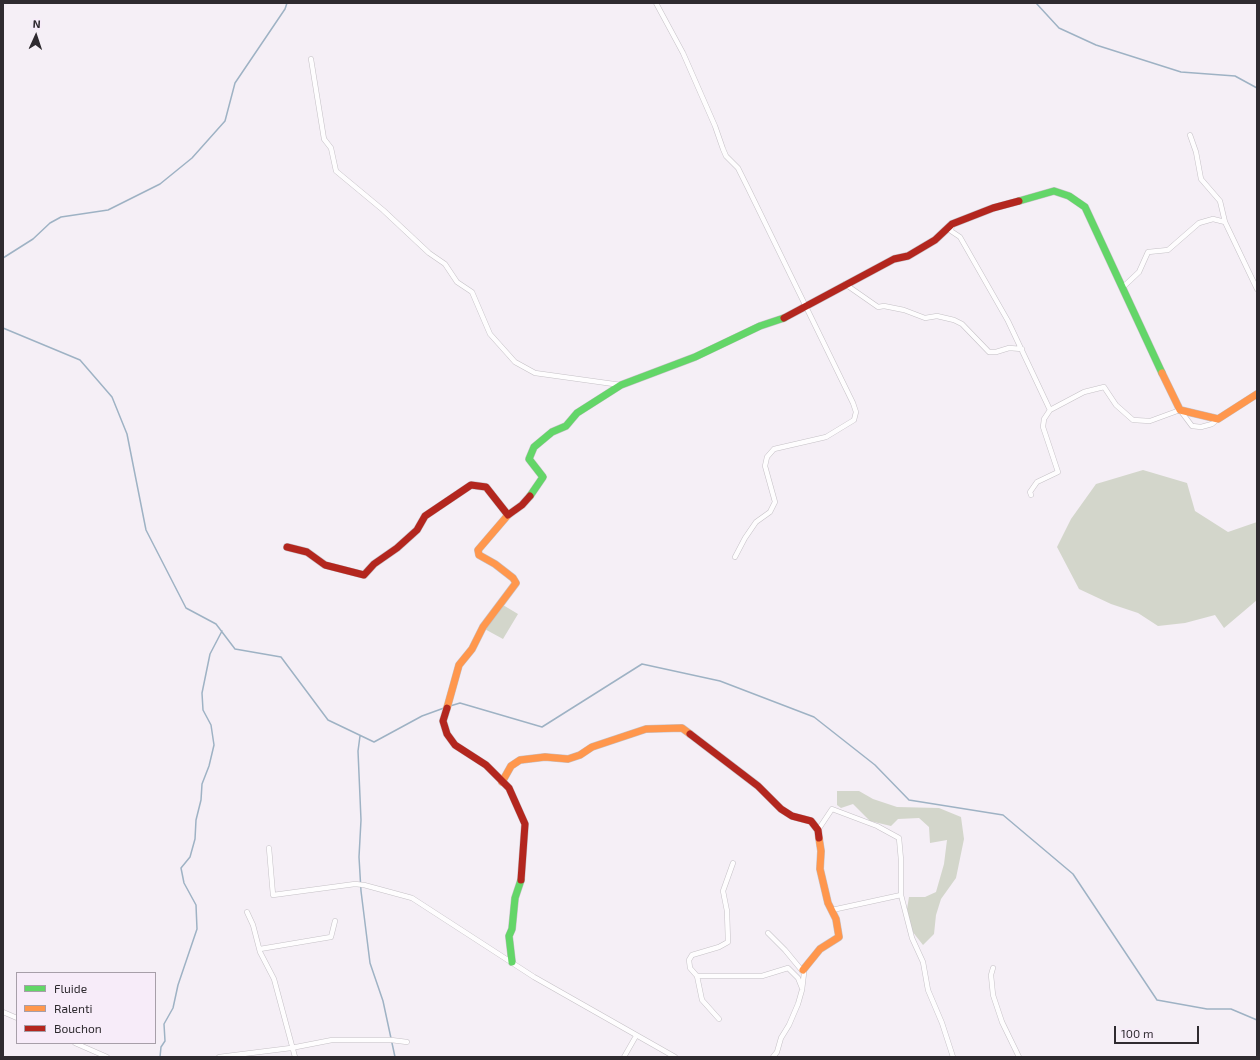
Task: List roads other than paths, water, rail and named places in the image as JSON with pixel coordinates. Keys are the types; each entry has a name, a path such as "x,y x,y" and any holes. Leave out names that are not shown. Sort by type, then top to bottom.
{"street":[{"path":"656,3 683,53 715,126 726,156 738,168 806,305 856,412 854,420 826,437 774,448 767,457 765,466 775,502 770,512 756,522 745,538 735,557"},
{"path":"311,59 324,139 331,148 336,171 383,210 429,253 445,264 457,282 472,292 482,311 490,334 515,362 535,373 621,385"},
{"path":"1190,136 1196,152 1201,179 1220,201 1225,222 1257,289"},
{"path":"512,962 509,936 512,929 515,898 520,887 524,856 524,824 509,788 486,765 455,745 447,734 443,721 459,665 472,649 483,628 516,583 513,578 495,564 479,555 478,550 508,515 522,505 543,477 529,459 534,446 552,432 566,426 577,413 621,385 695,357 760,326 782,319 894,259 908,256 935,240 952,224 993,208 1054,191 1069,196 1085,207 1180,410 1192,426 1201,427 1212,424 1257,394"},
{"path":"1122,288 1138,272 1148,252 1168,250 1199,223 1213,219 1225,222"},
{"path":"952,224 951,230 960,237 1022,349 1050,410"},
{"path":"845,284 878,307 884,306 904,310 925,318 937,316 954,320 962,324 989,352 996,352 1009,348 1022,349"},
{"path":"1031,495 1030,492 1038,482 1058,472 1043,427 1044,419 1050,410 1084,392 1104,387 1116,405 1133,420 1150,421 1180,410 1218,419"},
{"path":"288,547 307,552 325,565 364,575 374,564 397,548 417,530 425,516 471,485 486,487 508,515"},
{"path":"502,782 510,766 520,760 544,758 568,759 580,755 592,747 646,729 682,728 758,786 781,809 792,816 811,821 818,830 821,851 820,869 828,903 832,910 839,937 820,948 803,970 802,990 789,1025 780,1038 777,1052 773,1057"},
{"path":"818,830 832,809 877,826 899,838 901,860 901,895 912,938 923,962 928,990 942,1024 953,1057"},
{"path":"269,848 273,895 355,884 412,898 512,962 636,1036 675,1057"},
{"path":"719,1019 702,1000 697,976 690,968 689,960 692,954 719,948 728,942 728,910 723,891 733,863"},
{"path":"832,910 901,895"},
{"path":"247,912 260,949 274,979 291,1048 295,1057"},
{"path":"260,949 331,937 335,921"},
{"path":"768,933 803,970"},
{"path":"697,976 762,976 788,968 798,978 802,990"},
{"path":"993,968 991,975 993,995 1002,1022 1019,1057"},
{"path":"3,1012 16,1018"},
{"path":"624,1057 636,1036"},
{"path":"219,1057 346,1039 391,1040 407,1042"},
{"path":"77,1044 107,1057"}],"waterway":[{"path":"3,258 33,239 50,223 61,217 108,210 160,184 192,158 225,121 235,83 285,9 287,3"},
{"path":"1036,3 1059,28 1096,45 1181,72 1235,76 1257,88"},
{"path":"3,328 80,360 112,397 127,434 146,530 186,608 216,624 235,649 281,657 328,720 374,742 422,716 444,708"},
{"path":"160,1057 161,1047 165,1041 164,1024 173,1008 178,985 197,929 196,905 184,883 181,868 190,857 195,839 196,820 201,800 202,784 209,766 214,745 211,725 203,710 202,693 210,654 222,631"},
{"path":"450,706 460,703 542,727 642,664 720,681 814,717 875,765 909,800 1003,815 1073,874 1157,1000 1207,1009 1231,1009 1257,1020"},
{"path":"360,736 358,751 361,820 359,857 361,891 370,963 383,1001 395,1057"}]}
